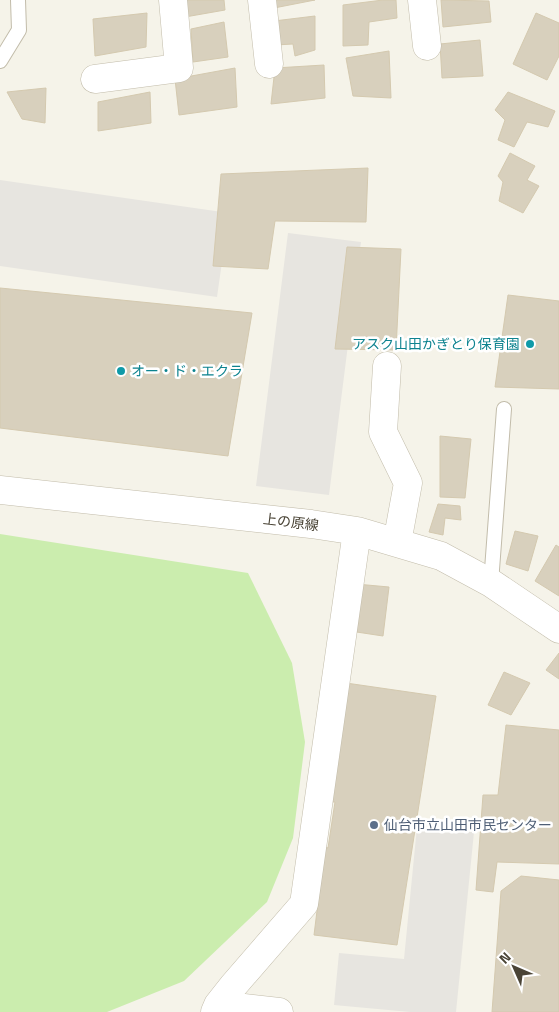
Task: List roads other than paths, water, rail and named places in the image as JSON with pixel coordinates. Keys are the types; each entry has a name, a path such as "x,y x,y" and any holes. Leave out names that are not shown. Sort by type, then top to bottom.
{"street":[{"path":"95,80 179,68 173,0"},
{"path":"262,0 269,64"},
{"path":"422,0 427,46"},
{"path":"387,366 383,432 408,483 397,543"},
{"name":"上の原線","path":"0,490 311,524 356,531 441,556 491,583 559,629"},
{"path":"217,1009 233,986 304,904 356,531"},
{"path":"217,1009 279,1012"}],"lane":[{"path":"0,61 19,30 18,0"},
{"path":"491,583 504,409"}],"place":[{"name":"アスク山田かぎとり保育園","path":"530,344"},
{"name":"オー・ド・エクラ","path":"121,371"},
{"name":"仙台市立山田市民センター","path":"374,825"}]}
